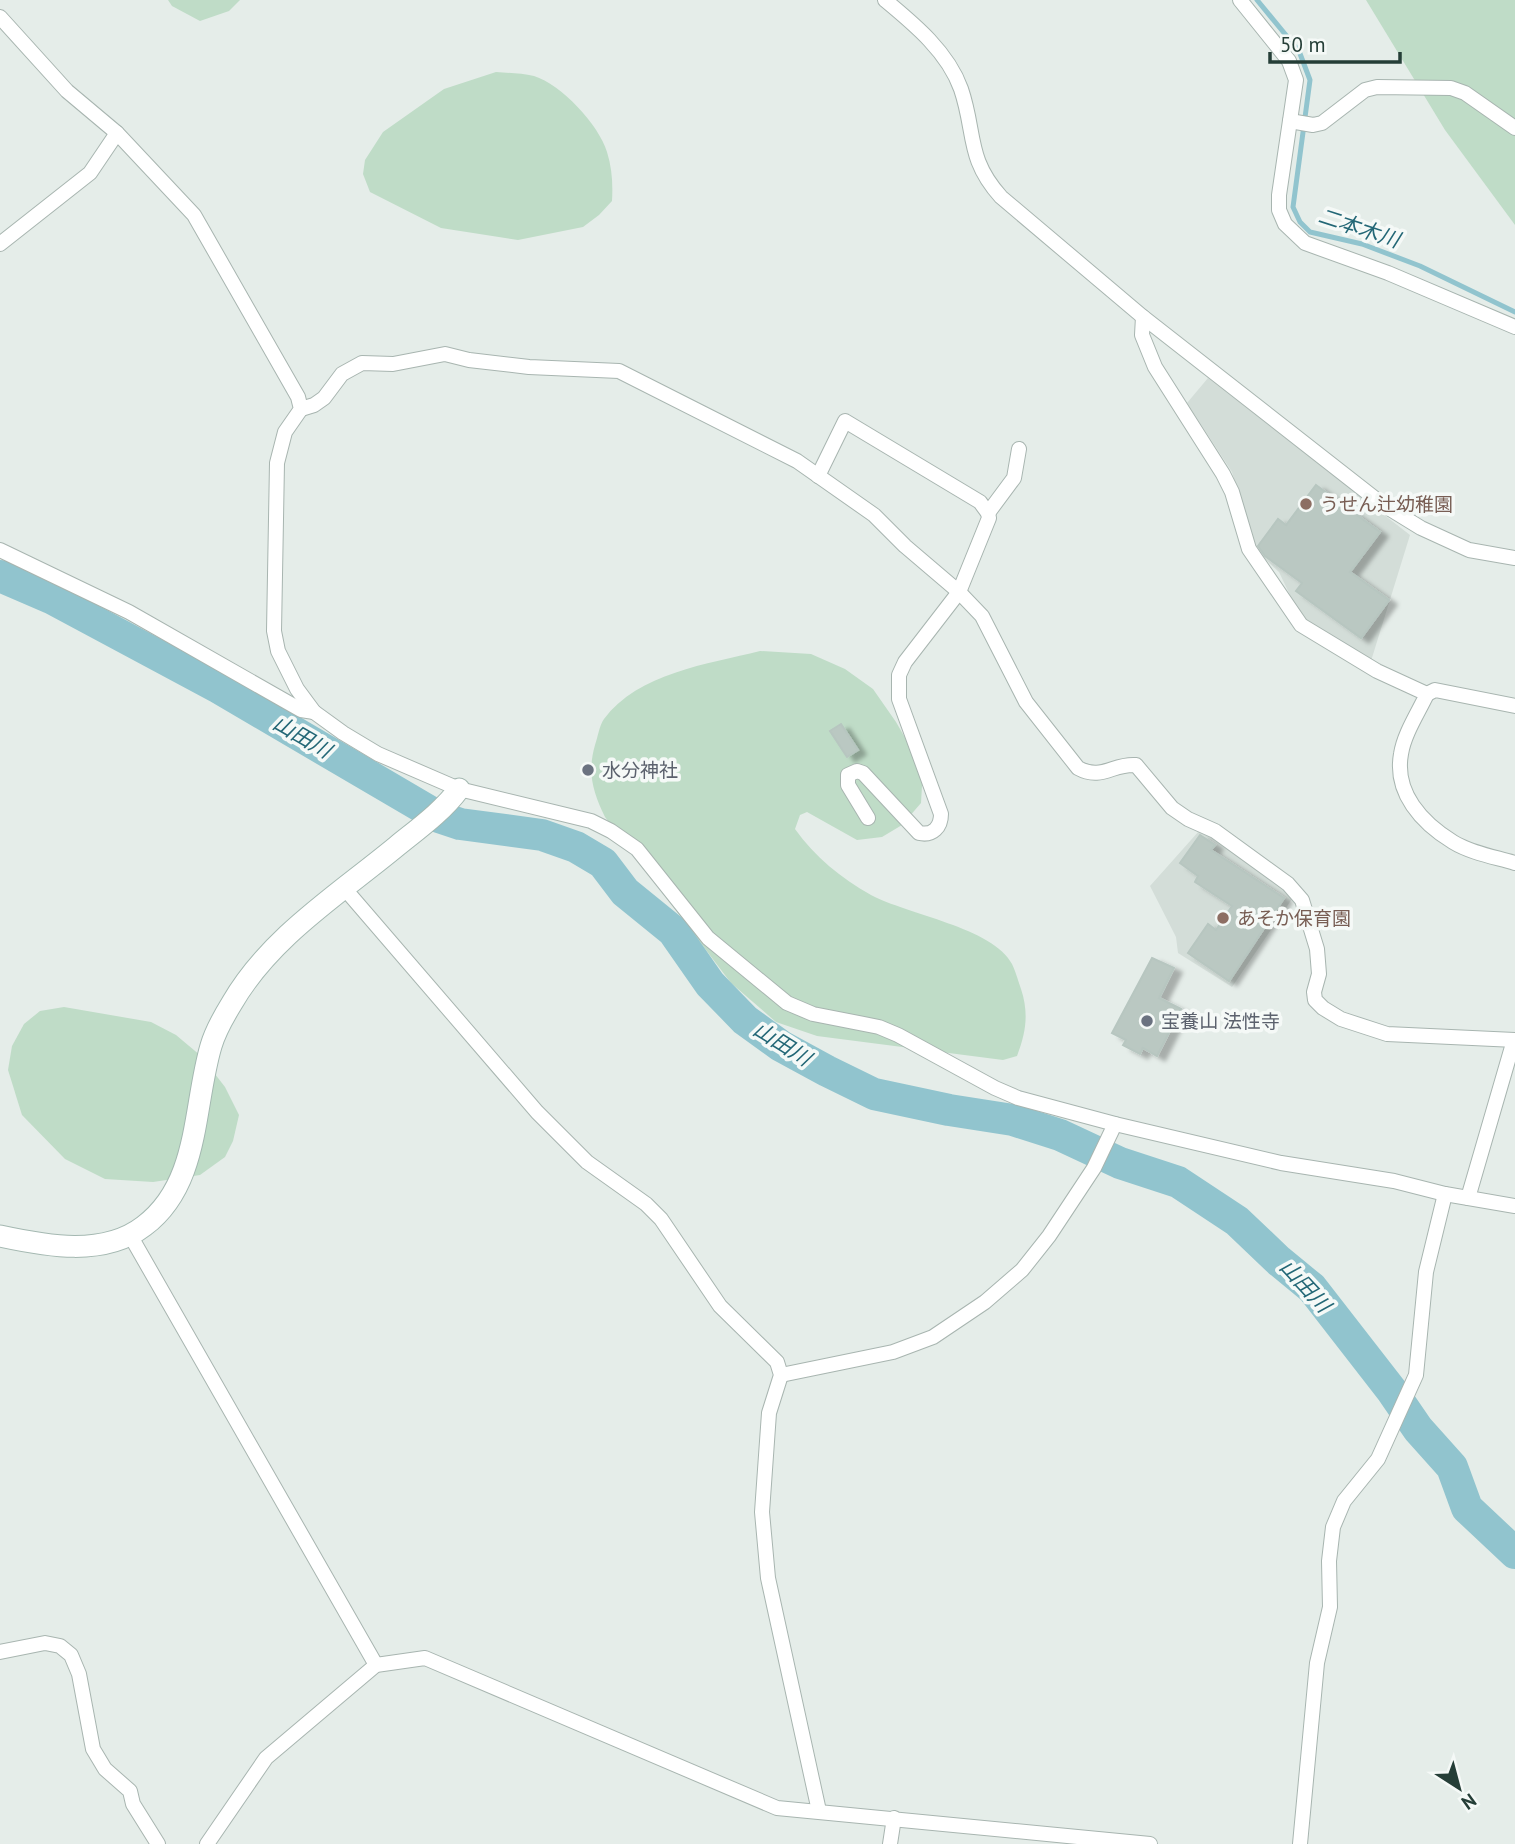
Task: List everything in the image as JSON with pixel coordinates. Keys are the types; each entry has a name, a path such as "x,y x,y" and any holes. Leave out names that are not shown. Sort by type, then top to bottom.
{"street":[{"path":"885,0 930,41 951,71 961,88 977,162 986,181 1001,197 1143,317 1382,504 1422,528 1469,550 1515,558"},
{"path":"1240,0 1289,61 1296,80 1293,122 1279,195 1279,210 1284,225 1305,243 1388,273 1515,327"},
{"path":"0,17 67,91 117,133 194,215 298,397 301,409"},
{"path":"1293,122 1313,125 1322,123 1365,90 1377,87 1451,88 1465,93 1515,128"},
{"path":"0,243 90,173 117,133"},
{"path":"1143,317 1142,335 1155,367 1223,474 1232,492 1249,550 1301,625 1377,671 1427,694"},
{"path":"1468,1198 1515,1040 1387,1034 1341,1019 1323,1008 1315,1000 1314,992 1318,974 1317,949 1302,900 1288,884 1215,831 1188,819 1172,808 1136,765 1128,764 1097,774 1089,774 1078,768 1026,702 982,616 874,515 797,461 619,371 529,367 445,354 393,364 362,363 342,374 324,398 301,409 285,432 276,463 274,631 278,652 285,668 314,712 343,733 455,794 592,821 611,831 636,849 708,938 787,1003 813,1014 879,1027 1018,1098 1113,1130 1281,1163 1394,1181 1445,1194 1468,1198 1515,1206"},
{"path":"818,476 845,421 980,502 989,519 959,592 905,662 898,687 899,699 941,820 934,831 919,833 863,773 857,771 848,775 848,785 868,818"},
{"path":"988,513 1014,478 1019,449"},
{"path":"0,550 129,611 301,710 314,712"},
{"path":"1515,706 1435,690 1427,694 1405,739 1400,777 1405,794 1414,809 1453,842 1515,863"},
{"path":"0,1236 83,1246 109,1244 130,1235 155,1217 182,1177 190,1153 211,1044 231,1004 252,972 278,943 415,832 455,794"},
{"path":"345,889 537,1112 587,1162 646,1204 661,1219 720,1306 777,1362 781,1375 769,1413 762,1512 768,1578 819,1811"},
{"path":"781,1375 893,1352 933,1337 985,1302 1021,1270 1049,1236 1094,1168 1113,1130"},
{"path":"1300,1844 1317,1663 1330,1606 1329,1561 1333,1527 1344,1501 1378,1459 1416,1375 1426,1272 1445,1194"},
{"path":"130,1235 376,1665"},
{"path":"0,1652 45,1643 60,1646 71,1655 79,1674 93,1749 105,1769 130,1791 133,1804 158,1844"},
{"path":"207,1844 266,1758 376,1665 425,1658 777,1808 1150,1844"},
{"path":"890,1844 894,1818"}],"shaded area":[{"name":"うせん辻幼稚園","path":"1208,378 1410,535 1371,661 1315,629 1299,614 1279,572 1256,551 1232,472 1187,403"},
{"name":"あそか保育園","path":"1199,831 1209,835 1292,899 1232,987 1178,953 1176,937 1150,886"}],"green space":[{"path":"168,0 240,0 229,11 200,21 172,6"},
{"path":"1366,0 1515,0 1515,225 1445,130"},
{"path":"496,72 534,76 556,87 588,118 603,141 611,170 612,201 583,227 518,240 441,228 370,192 363,174 365,160 383,132 444,89"},
{"path":"760,651 811,654 845,669 873,689 896,722 923,769 921,803 902,825 882,837 857,840 807,812 800,815 795,829 829,866 871,895 969,931 1002,951 1012,964 1025,1006 1023,1039 1017,1056 1003,1060 817,1036 776,1022 731,983 605,817 594,791 591,773 593,755 601,725 618,703 635,691 675,673"},
{"path":"64,1007 151,1022 176,1035 201,1056 225,1087 239,1115 233,1141 225,1157 200,1175 153,1182 105,1179 65,1159 22,1115 8,1070 12,1046 24,1024 40,1011"}],"building":[{"path":"1316,485 1380,532 1350,572 1389,600 1361,638 1296,591 1302,583 1265,556 1258,546 1278,519 1286,525"},
{"path":"841,724 858,750 847,757 830,731"},
{"path":"1200,835 1215,845 1211,850 1284,898 1229,981 1188,953 1208,924 1216,930 1232,906 1195,882 1198,876 1180,863"},
{"name":"宝養山 法性寺","path":"1152,958 1174,968 1159,998 1181,1009 1157,1056 1143,1048 1140,1054 1123,1045 1126,1040 1112,1033"}],"waterway":[{"name":"二本木川","path":"1257,0 1299,51 1310,80 1293,207 1300,222 1310,232 1362,244 1420,266 1515,312"},
{"name":"山田川","path":"0,576 51,598 219,688 439,817 460,824 542,835 576,847 603,863 625,892 673,931 710,984 745,1020 781,1046 827,1071 874,1094 1013,1120 1060,1135 1120,1163 1178,1182 1237,1221 1312,1288 1418,1429 1452,1467 1467,1508 1515,1553"}],"place":[{"name":"うせん辻幼稚園","path":"1306,504"},
{"name":"水分神社","path":"588,770"},
{"name":"あそか保育園","path":"1223,918"},
{"name":"宝養山 法性寺","path":"1147,1021"}]}
